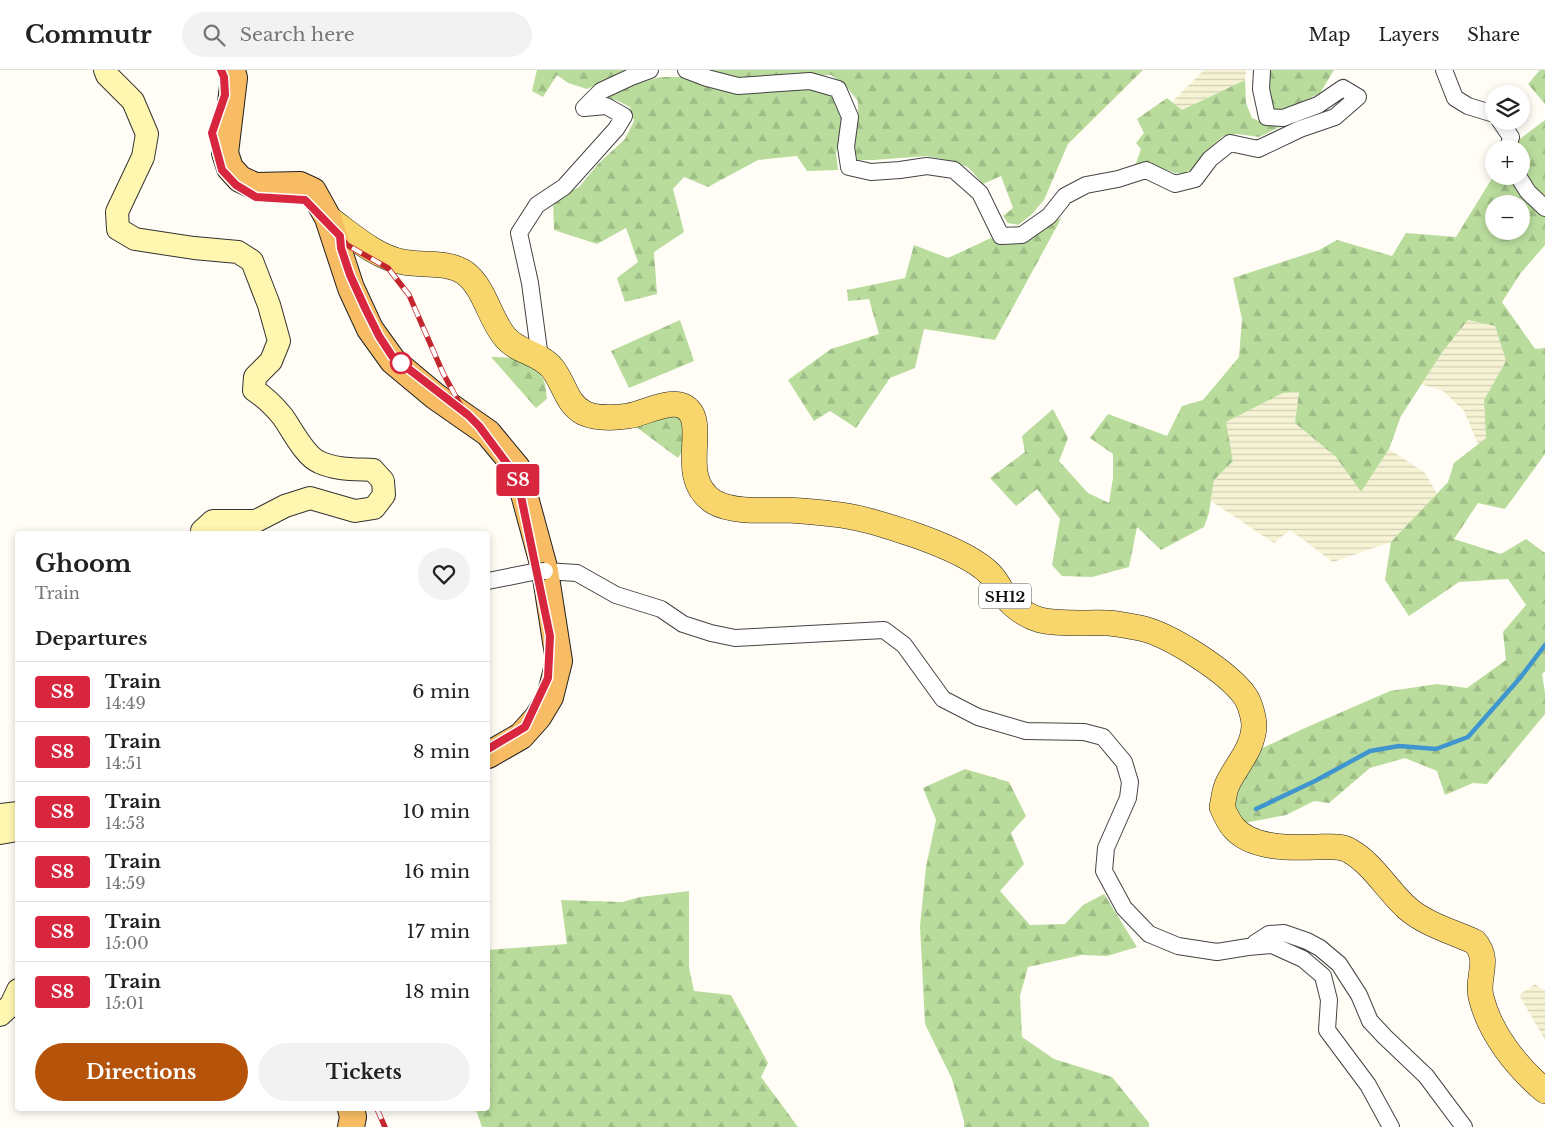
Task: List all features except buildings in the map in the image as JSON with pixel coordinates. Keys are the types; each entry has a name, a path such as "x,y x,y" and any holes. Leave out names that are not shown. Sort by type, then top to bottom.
{"highway":[{"path":"232,70 234,78 225,153 230,168 240,179 255,186 300,185 313,191 328,218 351,288 370,329 393,361 435,396 488,433 517,468 559,661 550,697 538,717 521,736 490,754"},
{"path":"351,1127 353,1117 352,1111"}],"main road":[{"path":"106,70 107,75 133,101 147,134 143,157 117,212 118,229 135,239 194,248 238,252 252,262 280,341 270,361 255,377 254,390 268,399 306,452 317,462 339,468 373,470 383,481 384,495 374,508 355,511 310,498 285,506 256,521 213,521 202,531"},
{"name":"SH12","path":"328,218 377,253 402,262 455,268 466,274 477,286 497,327 507,340 550,365 570,400 581,412 598,418 628,416 672,404 683,406 691,412 695,421 693,463 700,490 714,502 740,510 790,510 837,514 912,534 975,562 990,574 1006,597 1020,611 1038,619 1066,624 1112,624 1145,629 1182,647 1223,672 1246,698 1254,723 1252,742 1227,784 1222,807 1234,828 1243,836 1258,842 1283,846 1332,846 1350,850 1366,864 1407,908 1424,920 1475,942 1483,956 1480,995 1493,1028 1515,1061 1545,1091"},
{"path":"0,815 15,814"},
{"path":"0,833 15,830"},
{"path":"0,1015 11,1005 15,996"}],"street":[{"path":"540,358 530,283 519,232 537,205 564,187 616,129 624,116 606,106 584,108 601,91 650,70"},
{"path":"686,70 738,86 810,82 838,89 850,117 846,147 848,167 871,172 927,166 954,170 980,193 1000,236 1022,235 1049,216 1065,196 1086,184 1118,179 1146,170 1175,184 1195,180 1210,160 1230,143 1258,149 1300,129 1335,117 1358,97 1343,88 1318,105 1283,118 1266,117 1261,89 1262,70"},
{"path":"1444,70 1455,98 1468,106 1485,111"},
{"path":"1524,185 1528,192 1545,208"},
{"path":"490,581 539,571 577,573 616,595 661,610 682,624 735,638 884,630 904,645 943,699 978,717 1026,731 1084,732 1103,737 1124,762 1130,782 1128,798 1106,848 1104,870 1124,908 1149,934 1178,946 1217,952 1248,946 1272,945 1303,959 1322,976 1329,1000 1327,1030 1368,1085 1391,1127"},
{"path":"1248,946 1269,934 1284,933 1320,948 1339,964 1359,995 1370,1020 1426,1076 1464,1127"}],"shaded area":[{"path":"1204,70 1246,70 1245,80 1182,110 1172,102"},
{"path":"1468,320 1495,326 1506,361 1484,400 1486,438 1478,444 1464,411 1443,391 1421,384 1443,351"},
{"path":"1299,392 1295,423 1336,457 1361,492 1389,449 1425,473 1437,494 1391,542 1333,562 1290,530 1274,543 1211,501 1214,480 1233,461 1226,422 1283,393"},
{"path":"1535,984 1545,991 1545,1040 1519,995"}],"green space":[{"path":"537,70 630,70 587,89 568,83 557,75 543,97 532,91"},
{"path":"702,70 1143,70 1068,144 1044,200 1031,215 1018,225 1008,223 1003,216 1013,208 1001,176 983,184 968,167 927,156 857,160 853,143 858,124 858,101 845,85 831,75 737,81"},
{"path":"1268,70 1334,70 1320,93 1295,106 1271,111 1266,97"},
{"path":"1540,70 1545,70 1545,104 1530,85 1528,84"},
{"path":"660,77 682,77 707,86 808,88 835,96 844,116 836,153 838,170 807,171 797,156 758,160 708,187 684,177 673,189 684,232 654,252 657,294 625,302 617,278 638,262 626,228 597,244 554,230 553,201 579,187 598,164 625,139 634,121 630,107 616,100 604,99 633,85"},
{"path":"1245,80 1246,103 1252,118 1266,124 1288,123 1259,137 1237,134 1223,136 1213,145 1204,159 1188,174 1175,173 1159,167 1135,166 1141,149 1136,143 1144,133 1137,119 1167,98 1182,110"},
{"path":"1545,120 1545,203 1530,183 1530,140 1518,140"},
{"path":"1488,185 1517,185 1523,195 1485,195 1485,240 1530,240 1530,202 1545,216 1545,245 1520,274 1502,302 1535,349 1545,348 1545,454 1505,509 1478,503 1454,539 1501,554 1526,539 1545,553 1545,671 1542,674 1545,693 1545,714 1487,784 1473,783 1445,795 1437,771 1405,758 1370,768 1329,803 1314,801 1286,815 1239,824 1232,795 1258,750 1390,691 1437,684 1467,688 1506,660 1503,632 1526,605 1508,579 1459,582 1409,616 1385,580 1391,542 1448,482 1454,463 1486,438 1484,400 1506,361 1495,326 1468,320 1443,351 1401,416 1389,449 1361,492 1336,457 1295,423 1299,392 1283,393 1226,422 1233,461 1214,480 1209,513 1204,527 1161,550 1137,527 1129,567 1092,577 1062,576 1052,565 1060,519 1037,489 1016,506 990,478 1025,452 1022,436 1053,409 1068,438 1059,461 1088,493 1109,503 1113,478 1113,454 1090,438 1108,414 1167,436 1182,406 1203,400 1239,357 1242,319 1233,278 1319,250 1337,240 1392,256 1406,233 1456,237"},
{"path":"1062,217 995,340 924,329 915,368 890,378 856,428 830,411 814,421 788,380 831,349 879,334 869,299 848,301 847,290 905,278 914,245 948,258 991,238 1005,244 1024,242"},
{"path":"680,320 694,361 629,388 611,351"},
{"path":"491,357 514,358 533,367 544,381 547,399 536,408"},
{"path":"658,412 685,419 688,442 678,458 628,421"},
{"path":"965,769 1009,782 1026,816 1011,833 1024,864 1000,891 1030,925 1065,924 1083,905 1104,894 1137,947 1107,956 1082,955 1028,967 1020,996 1022,1037 1054,1059 1112,1077 1149,1123 1149,1127 964,1127 952,1079 925,1024 920,926 926,867 936,820 923,788"},
{"path":"689,891 689,968 694,991 731,995 768,1063 761,1077 798,1127 482,1127 476,1111 490,1111 490,950 567,944 561,900 622,902 640,897"}],"waterway":[{"path":"1256,809 1315,781 1370,751 1399,746 1436,749 1468,737 1520,678 1545,645"}],"railway":[{"path":"221,70 224,77 225,95 212,133 223,169 235,185 257,197 305,200 347,245 388,268 409,295 443,373 463,410 479,426 517,477 550,637 548,679 525,727 490,748"},
{"path":"340,237 353,282 367,315 384,344 397,360 459,407"},
{"path":"378,1111 385,1127"}],"train":[{"name":"S8","path":"221,70 224,77 225,95 212,133 222,170 236,185 256,197 305,200 331,226 340,236 341,248 350,275 366,310 392,356 463,410 479,426 517,477 550,636 548,678 525,727 490,748"}]}
